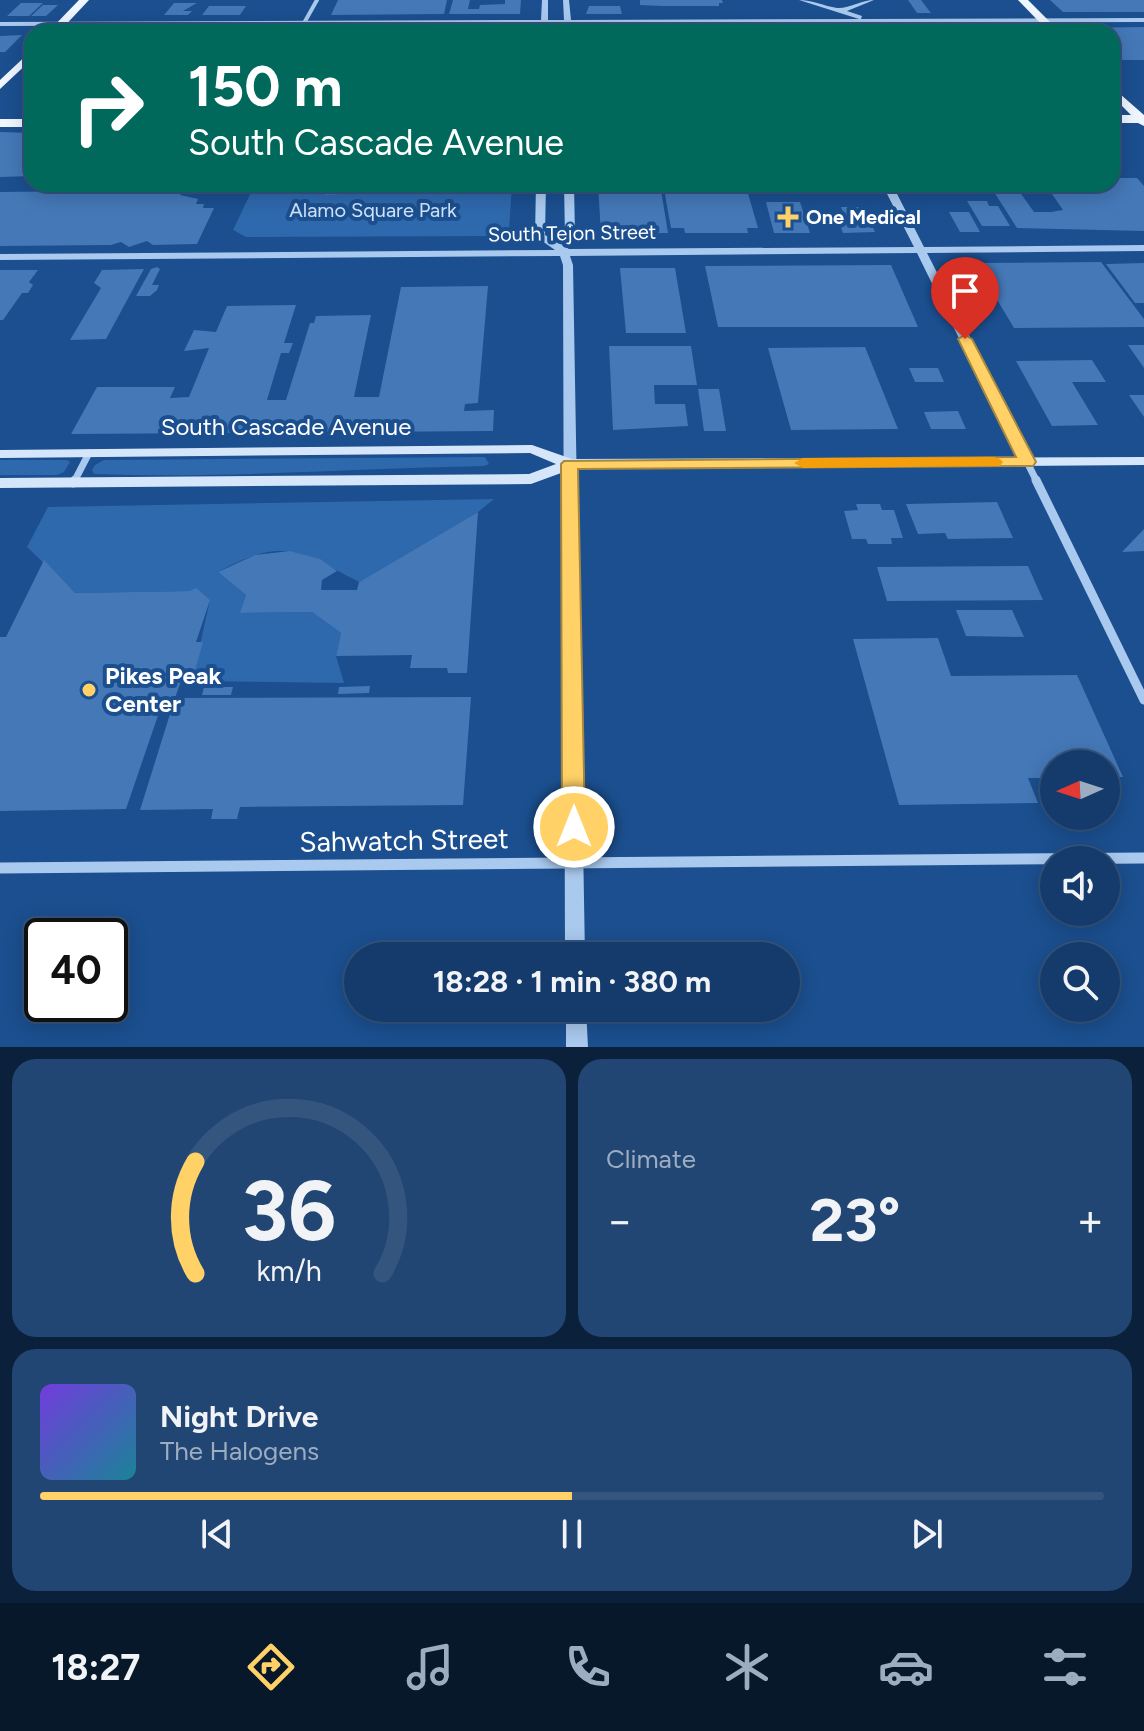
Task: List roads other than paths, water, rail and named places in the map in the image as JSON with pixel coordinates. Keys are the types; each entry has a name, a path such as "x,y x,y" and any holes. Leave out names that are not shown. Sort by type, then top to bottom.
{"main road":[{"path":"61,24 84,0"},
{"path":"1023,0 1047,24"},
{"path":"0,86 24,61"},
{"path":"1120,98 1143,120"},
{"path":"1120,106 1144,106"},
{"path":"0,110 24,110"},
{"path":"1120,119 1143,120"},
{"path":"0,123 24,123"},
{"name":"South Cascade Avenue","path":"0,454 532,449 570,464"},
{"name":"South Cascade Avenue","path":"0,483 531,479 570,464 1144,461"}],"street":[{"path":"306,23 317,0"},
{"path":"544,22 545,0"},
{"path":"566,0 567,22"},
{"path":"843,10 871,0"},
{"path":"256,24 733,21 838,1"},
{"path":"825,5 827,10 843,10 876,21"},
{"path":"800,9 876,21 1144,20"},
{"path":"733,21 743,24"},
{"path":"0,24 24,26"},
{"path":"541,192 540,236 563,250 568,265 575,942"},
{"path":"563,250 570,236 569,192"},
{"path":"891,192 1144,700"},
{"name":"South Tejon Street","path":"0,257 563,250 1144,248"},
{"path":"73,483 89,453"},
{"name":"Sahwatch Street","path":"0,868 1144,858"},
{"path":"576,1022 577,1047"}],"place":[{"name":"One Medical","path":"788,217"},
{"name":"Pikes Peak Center","path":"89,690"}],"park label":[{"name":"Alamo Square Park","path":"373,210"}]}
